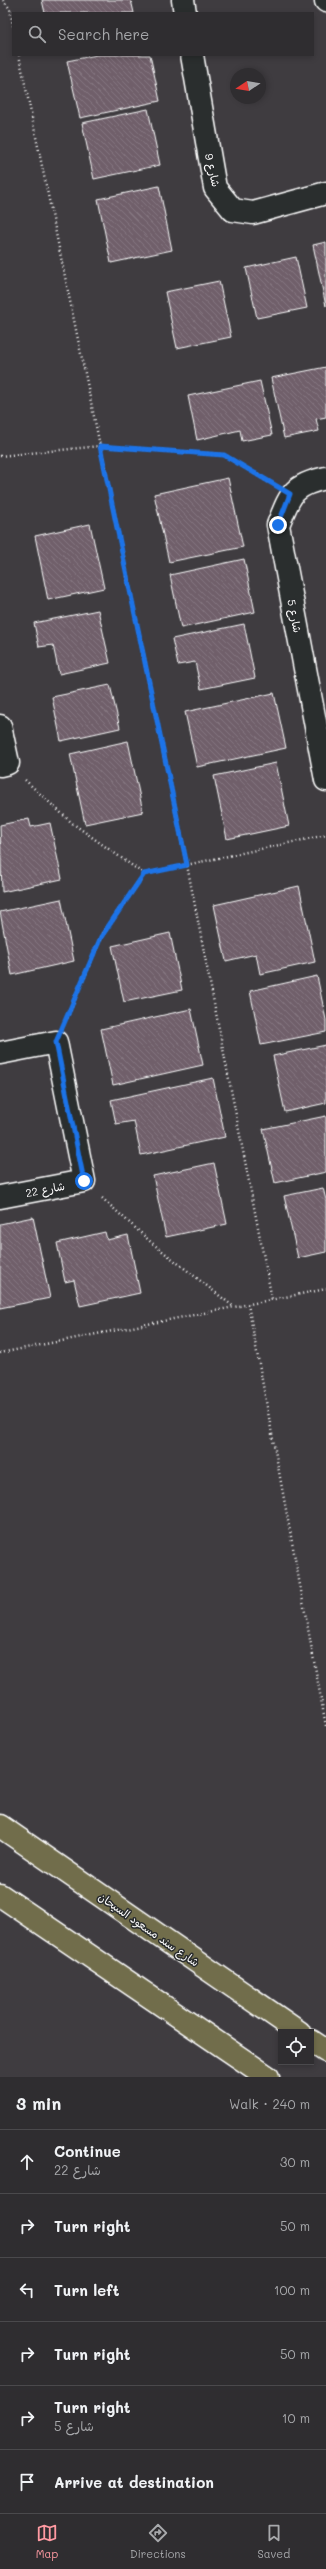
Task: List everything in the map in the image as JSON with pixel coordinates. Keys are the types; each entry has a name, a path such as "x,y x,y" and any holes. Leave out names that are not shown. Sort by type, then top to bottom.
{"main road":[{"name":"شارع سند مسعود السيحان","path":"0,1826 295,2029"},
{"path":"0,1895 268,2077"},
{"path":"314,2043 326,2051"}],"street":[{"path":"183,0 185,12"},
{"name":"شارع 9","path":"192,56 216,188 233,210 253,213 326,193"},
{"path":"290,494 310,481 326,478"},
{"name":"شارع 5","path":"290,494 278,525 326,780"},
{"path":"0,726 4,764"},
{"path":"0,1053 56,1042 84,1181"},
{"name":"شارع 22","path":"0,1197 84,1181"}],"path":[{"path":"3,0 10,9 12,20"},
{"path":"19,56 187,865 272,1299"},
{"path":"0,456 100,446 224,455 290,494"},
{"path":"4,764 72,823 144,874"},
{"path":"56,1042 101,937 144,874 326,835"},
{"path":"84,1181 152,1243 234,1307"},
{"path":"0,1353 326,1288"},
{"path":"248,1304 326,1726"}],"building":[{"path":"42,0 131,0 134,12 45,12"},
{"path":"92,56 150,56 160,101 80,118 67,61"},
{"path":"148,109 160,165 94,179 82,123"},
{"path":"159,186 172,250 111,263 98,199"},
{"path":"326,242 326,306 313,245"},
{"path":"296,257 307,308 257,318 246,268"},
{"path":"219,281 231,337 177,348 165,292"},
{"path":"326,367 326,417 316,419 319,431 284,438 271,378"},
{"path":"260,381 272,435 242,441 240,430 197,440 188,396"},
{"path":"228,478 243,547 169,562 154,494"},
{"path":"90,524 104,588 48,600 35,536"},
{"path":"244,559 255,612 181,628 170,575"},
{"path":"98,610 110,663 59,674 53,645 39,647 34,623"},
{"path":"244,624 255,678 201,689 195,662 178,665 172,639"},
{"path":"110,685 120,728 61,741 52,697"},
{"path":"274,693 286,748 197,767 185,712"},
{"path":"128,741 143,812 85,824 70,754"},
{"path":"276,763 289,826 227,839 214,776"},
{"path":"29,819 31,827 50,823 62,879 2,892 0,825"},
{"path":"299,886 315,962 260,974 256,954 226,961 214,905"},
{"path":"61,899 74,961 12,975 0,912"},
{"path":"170,933 182,990 124,1002 112,946"},
{"path":"317,976 326,1020 326,1032 261,1045 250,991"},
{"path":"191,1009 203,1065 113,1085 101,1029"},
{"path":"326,1045 326,1103 285,1112 273,1056"},
{"path":"213,1078 225,1137 141,1155 134,1121 116,1124 111,1100"},
{"path":"326,1116 326,1172 275,1183 263,1129"},
{"path":"214,1163 227,1224 166,1237 153,1176"},
{"path":"323,1188 326,1200 326,1252 298,1258 284,1196"},
{"path":"33,1217 50,1298 0,1308 0,1224"},
{"path":"105,1232 107,1240 128,1235 140,1293 80,1306 74,1280 65,1282 57,1243"}],"route":[{"path":"84,1181 56,1042 101,937 144,874 187,865 100,446 224,455 290,494 278,525"}]}
